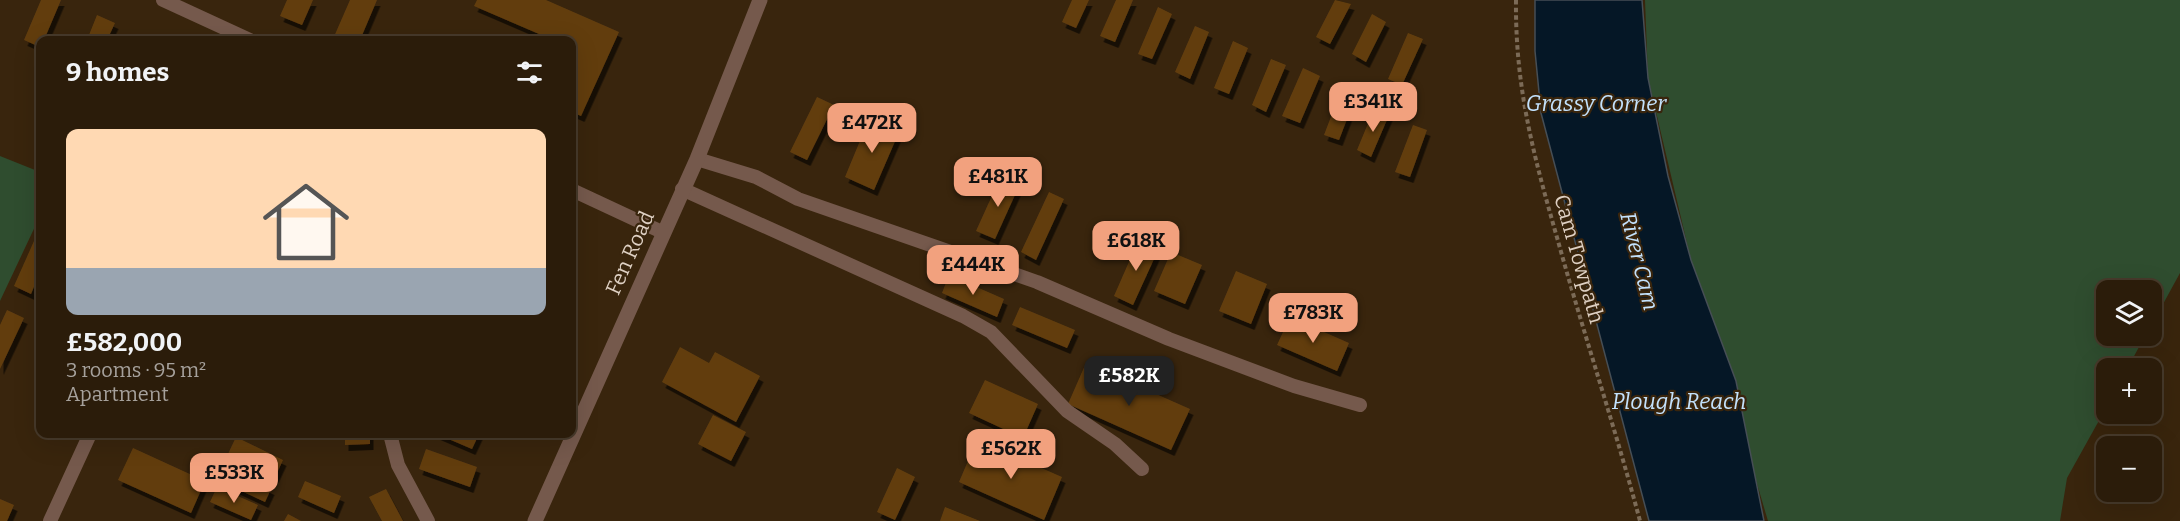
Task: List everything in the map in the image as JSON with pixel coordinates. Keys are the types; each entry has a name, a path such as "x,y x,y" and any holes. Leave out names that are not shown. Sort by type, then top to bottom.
{"street":[{"name":"Fen Road","path":"576,429 662,232 697,159 760,0"},
{"name":"Fen Road","path":"536,521 572,438"}],"lane":[{"path":"163,0 241,36"},
{"path":"697,159 756,177 798,199 1037,282 1169,339 1294,386 1360,405"},
{"path":"682,189 963,316 991,332 1066,411 1115,444 1142,469"},
{"path":"576,192 662,232"},
{"path":"50,521 88,438"},
{"path":"391,438 398,465 428,521"}],"path":[{"name":"Cam Towpath","path":"1516,0 1515,42 1525,120 1579,317 1640,521"}],"green space":[{"path":"1645,0 2180,0 2180,273 2162,306 2162,280 2096,280 2096,346 2140,346 2133,358 2096,358 2097,424 2067,478 2060,521 1768,521 1691,260 1648,78"},
{"path":"0,156 36,170 36,224 0,301"}],"water":[{"name":"Plough Reach","path":"1535,0 1642,0 1648,78 1668,176 1691,260 1736,381 1764,521 1649,521 1541,113 1535,51"}],"building":[{"path":"41,0 61,0 46,36 36,36 36,45 24,40"},
{"path":"287,0 313,0 302,25 280,16"},
{"path":"350,0 377,0 362,36 334,36"},
{"path":"477,0 546,0 619,32 581,116 576,114 576,36 544,36 474,6"},
{"path":"1072,0 1089,0 1076,28 1062,22"},
{"path":"1116,0 1133,0 1115,42 1100,36"},
{"path":"1335,0 1351,4 1330,44 1316,37"},
{"path":"1158,7 1172,14 1152,59 1138,54"},
{"path":"1372,14 1386,22 1366,62 1352,54"},
{"path":"97,15 115,23 109,36 89,36"},
{"path":"1195,26 1209,32 1190,79 1175,72"},
{"path":"1408,33 1423,39 1402,85 1388,79"},
{"path":"1233,41 1248,48 1229,94 1214,88"},
{"path":"1271,59 1286,65 1266,112 1252,105"},
{"path":"1303,68 1320,76 1300,123 1282,116"},
{"path":"1342,88 1357,93 1339,140 1324,135"},
{"path":"817,97 834,105 807,160 790,152"},
{"path":"1374,109 1389,115 1371,157 1357,150"},
{"path":"869,119 899,132 874,190 845,177"},
{"path":"1413,125 1427,130 1410,177 1395,172"},
{"path":"1000,178 1019,186 995,239 976,231"},
{"path":"1049,192 1064,199 1036,260 1021,252"},
{"path":"36,236 36,282 31,294 14,286"},
{"path":"1139,239 1159,248 1133,305 1114,296"},
{"path":"1171,252 1202,265 1185,304 1154,291"},
{"path":"1236,271 1267,284 1251,324 1219,311"},
{"path":"949,275 1004,299 997,317 942,293"},
{"path":"1020,307 1075,330 1067,348 1012,325"},
{"path":"7,310 24,318 0,369 0,325"},
{"path":"1290,317 1349,343 1337,371 1277,345"},
{"path":"680,347 709,363 715,352 760,376 736,422 662,382"},
{"path":"1086,363 1190,409 1171,450 1068,404"},
{"path":"985,380 1038,404 1023,438 969,413"},
{"path":"713,415 746,432 731,461 698,444"},
{"path":"236,438 238,438 283,460 275,477 228,454"},
{"path":"345,438 370,438 370,444 345,445"},
{"path":"446,438 477,438 472,449"},
{"path":"977,440 1062,477 1044,520 959,482"},
{"path":"133,448 205,481 191,513 118,480"},
{"path":"426,449 477,467 470,487 419,469"},
{"path":"224,467 271,489 265,502 218,480"},
{"path":"897,468 915,477 895,520 877,512"},
{"path":"305,481 341,496 334,513 298,497"},
{"path":"217,487 258,505 251,520 210,502"},
{"path":"386,489 403,521 382,521 369,497"},
{"path":"0,499 14,505 7,521 0,521"},
{"path":"945,507 980,521 940,521"},
{"path":"288,514 301,521 284,521"}],"water label":[{"name":"Grassy Corner","path":"1596,103"},
{"name":"River Cam","path":"1640,261"}]}
